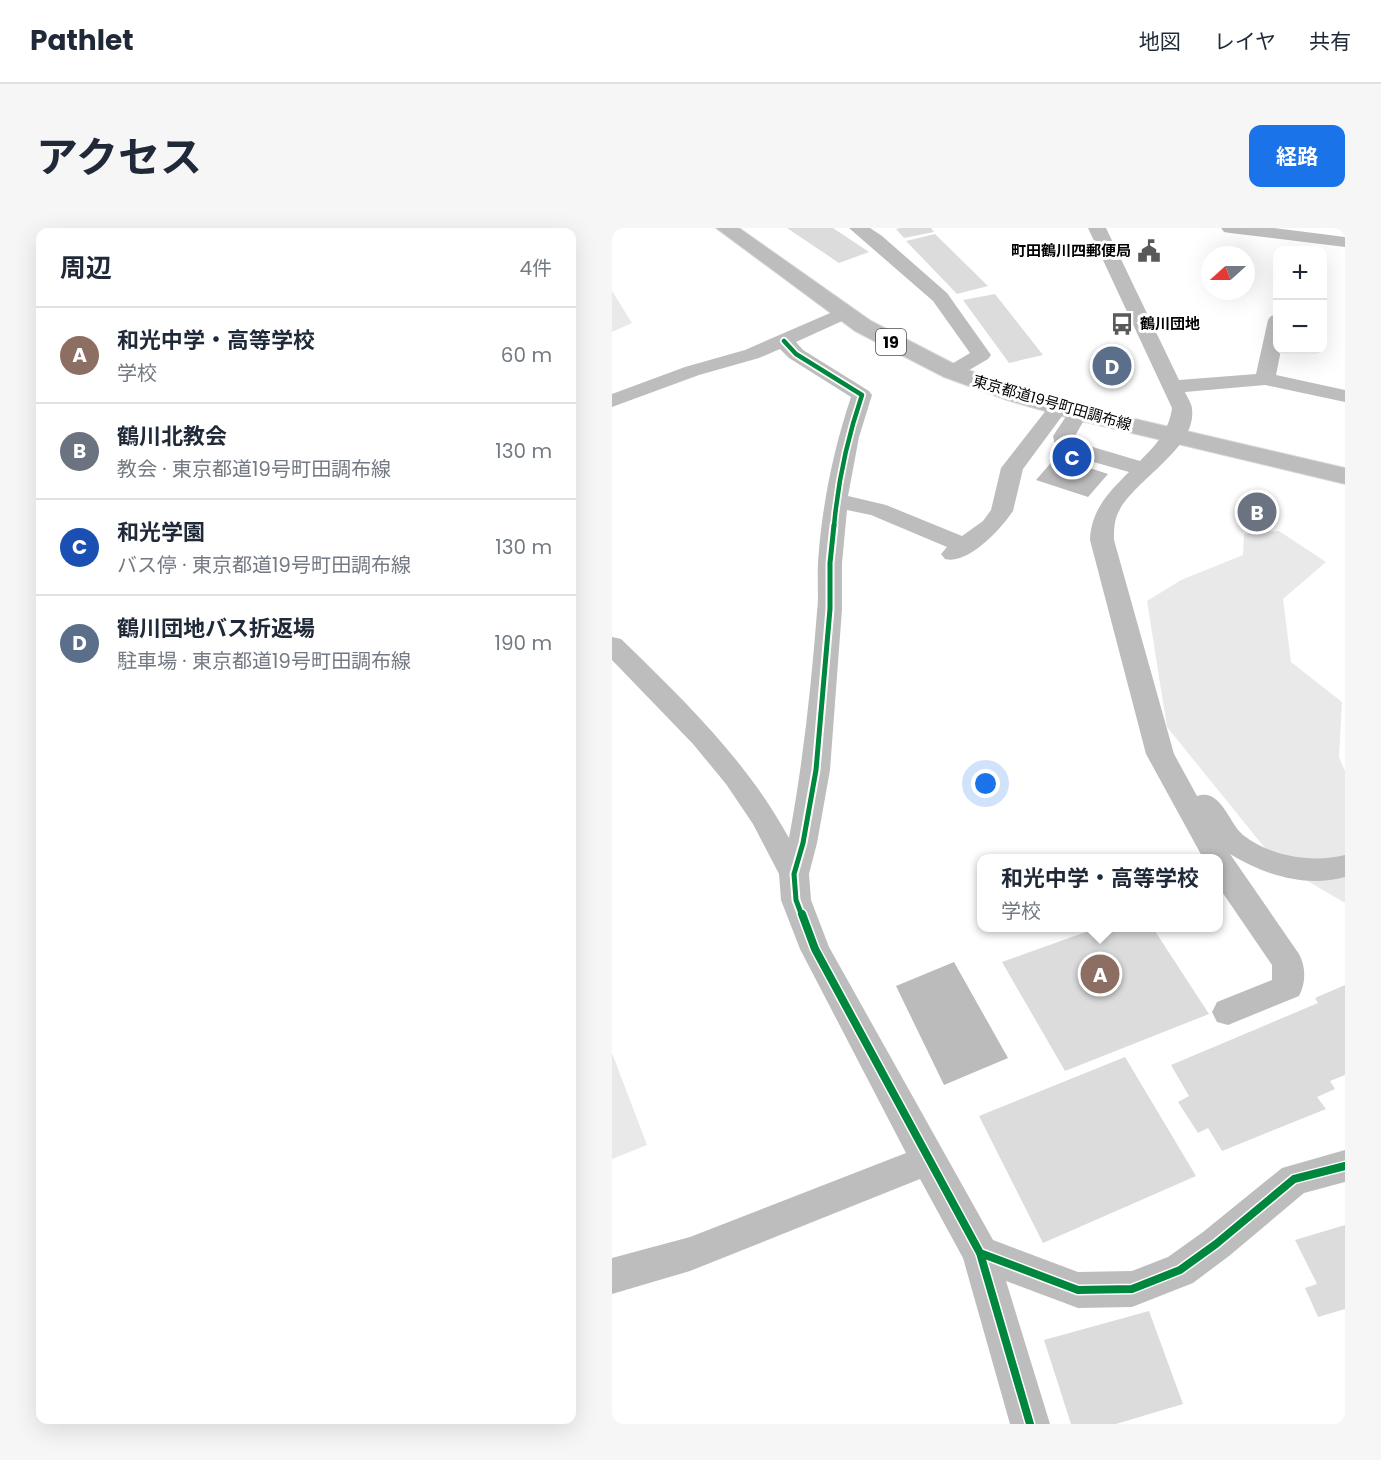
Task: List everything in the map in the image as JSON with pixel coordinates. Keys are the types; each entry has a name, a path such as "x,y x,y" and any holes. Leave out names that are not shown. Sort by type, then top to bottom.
{"main road":[{"name":"東京都道19号町田調布線","path":"726,228 844,313 887,340 952,372 1068,411 1345,476"}],"street":[{"path":"858,228 876,240 940,297 981,356 952,372"},
{"path":"1097,228 1182,408 1183,418 1174,436 1109,508 1102,524 1102,540 1160,754 1214,854"},
{"path":"1230,228 1295,238 1345,242"},
{"path":"612,401 692,371 752,354 844,313"},
{"path":"784,341 796,354 862,395 848,437 838,484 830,563 830,609 816,770 803,843 794,874 796,900 815,949 980,1252 1030,1424"},
{"path":"1265,379 1273,343"},
{"path":"1172,387 1265,379 1345,396"},
{"path":"838,501 878,510 958,550 991,526 1002,511 1012,468 1068,411"},
{"path":"1068,411 1064,436 1066,445 1143,469"},
{"path":"612,645 655,687 724,762 752,799 794,874"},
{"path":"1160,754 1186,777 1232,842 1258,857 1296,869 1326,871 1345,866"},
{"path":"1223,869 1288,963 1288,987 1228,1012"},
{"path":"612,1276 690,1254 928,1160"},
{"path":"980,1252 1078,1290 1132,1289 1180,1270 1216,1244 1294,1179 1345,1166"}],"shaded area":[{"path":"612,291 632,323 612,332"},
{"path":"1056,457 1108,474 1088,497 1036,480"},
{"path":"1279,531 1326,562 1283,599 1291,662 1342,702 1339,757 1345,771 1345,903 1277,863 1167,727 1147,601 1181,580 1243,555 1244,534"},
{"path":"954,962 1008,1058 944,1085 896,986"},
{"path":"612,1053 647,1145 612,1159"}],"building":[{"path":"787,228 833,228 869,252 839,263"},
{"path":"931,228 934,232 904,238 896,229"},
{"path":"935,234 988,286 957,294 906,241"},
{"path":"995,294 1043,355 1009,363 963,300"},
{"path":"1086,932 1156,932 1209,1014 1065,1071 1002,962"},
{"path":"1345,985 1345,1075 1330,1081 1335,1089 1317,1097 1326,1109 1222,1151 1208,1128 1198,1133 1178,1102 1189,1096 1171,1065 1318,1003 1315,998"},
{"path":"1125,1057 1196,1176 1043,1243 979,1116"},
{"path":"1345,1225 1345,1309 1318,1317 1305,1288 1317,1284 1295,1240"},
{"path":"1149,1311 1183,1404 1116,1424 1071,1424 1044,1340"}],"cycle path":[{"path":"784,341 796,354 862,395 848,437 838,484 830,563 830,609 816,770 803,843 794,874 796,900 815,949 980,1253 1030,1424"},
{"path":"980,1253 1078,1290 1132,1289 1180,1270 1216,1244 1294,1179 1345,1166"}],"place":[{"name":"町田鶴川四郵便局","path":"1149,251"},
{"name":"鶴川団地","path":"1122,324"},
{"name":"鶴川団地バス折返場","path":"1112,366"},
{"name":"和光学園","path":"1072,457"},
{"name":"鶴川北教会","path":"1257,512"},
{"name":"和光中学・高等学校","path":"1100,974"}]}
